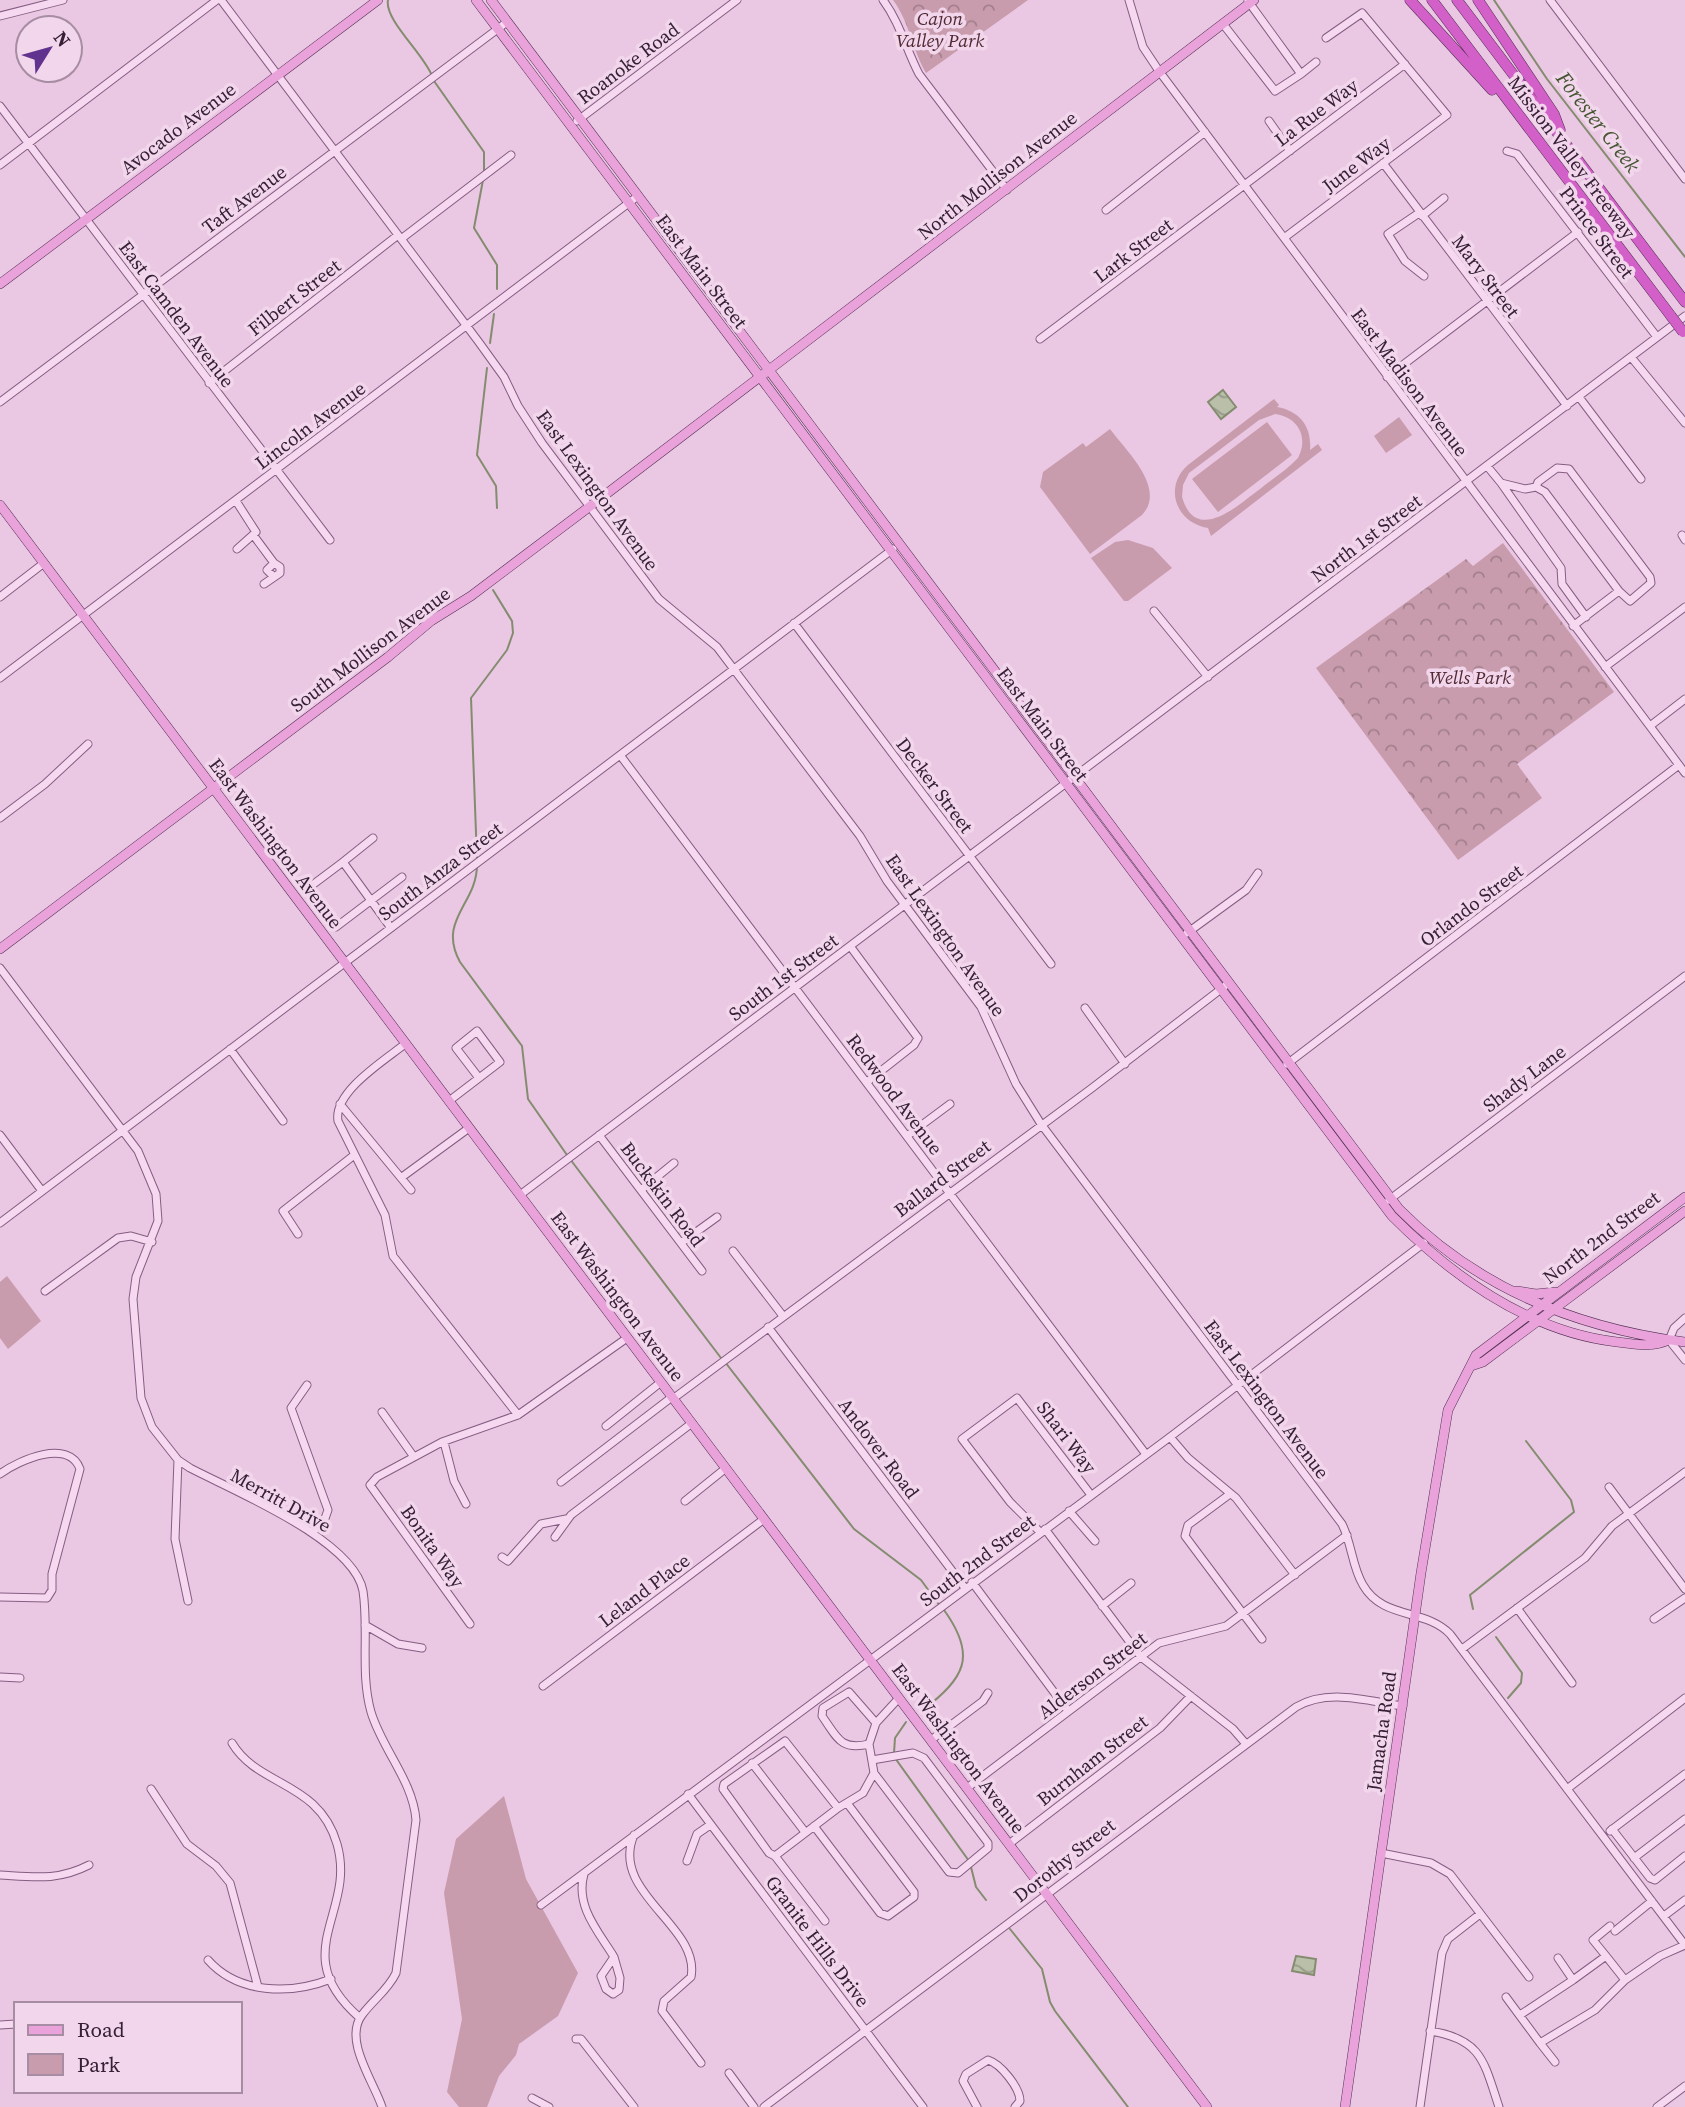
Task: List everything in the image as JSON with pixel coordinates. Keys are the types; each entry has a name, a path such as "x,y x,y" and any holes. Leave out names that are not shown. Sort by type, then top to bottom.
{"highway":[{"path":"1410,0 1533,135"},
{"name":"Mission Valley Freeway","path":"1432,0 1684,333"},
{"name":"Mission Valley Freeway","path":"1457,0 1685,302"},
{"path":"1478,0 1554,114 1564,141"}],"main road":[{"name":"Avocado Avenue","path":"0,284 378,0"},
{"name":"East Main Street","path":"476,0 1181,938 1289,1062 1382,1204 1426,1241 1460,1275 1528,1315 1601,1340 1655,1346 1670,1340"},
{"name":"East Main Street","path":"491,0 1190,931 1280,1069 1426,1241 1505,1289 1552,1311 1575,1319 1685,1342"},
{"name":"North Mollison Avenue","path":"760,376 1007,190 1250,1"},
{"path":"671,260 681,252"},
{"name":"South Mollison Avenue","path":"0,949 388,657 431,621 471,596 760,376"},
{"name":"East Washington Avenue","path":"0,505 1208,2107"},
{"name":"North 2nd Street","path":"1552,1311 1666,1225 1683,1205"},
{"name":"North 2nd Street","path":"1539,1305 1683,1205"},
{"path":"1505,1289 1536,1294 1558,1291"},
{"path":"1570,1296 1569,1310 1575,1319"},
{"path":"1508,1305 1510,1328"},
{"name":"Jamacha Road","path":"1345,2107 1444,1420 1476,1355 1539,1305"},
{"name":"Jamacha Road","path":"1471,1366 1483,1362 1552,1311"}],"street":[{"path":"0,16 63,0"},
{"path":"0,165 219,0"},
{"name":"East Lexington Avenue","path":"219,0 279,75 504,377 536,434 659,599 706,637 734,669 860,836 905,905 981,1007 1016,1084 1041,1124 1347,1535 1363,1585 1387,1609 1439,1624 1462,1649 1685,1945"},
{"name":"Roanoke Road","path":"571,126 737,0"},
{"path":"883,0 900,27 908,53 919,74 1007,190"},
{"name":"East Madison Avenue","path":"1129,0 1143,47 1159,71 1685,773"},
{"path":"1550,0 1685,179"},
{"path":"1250,1 1301,74"},
{"path":"1325,38 1362,13 1405,64"},
{"name":"Taft Avenue","path":"0,402 507,22"},
{"path":"1223,24 1275,91 1316,62"},
{"name":"June Way","path":"1284,238 1447,115 1405,64"},
{"name":"La Rue Way","path":"1245,186 1405,64"},
{"name":"East Camden Avenue","path":"0,106 330,540"},
{"path":"1269,121 1290,151"},
{"path":"1106,210 1205,132"},
{"name":"Prince Street","path":"1507,151 1517,155 1657,337"},
{"name":"Filbert Street","path":"209,383 511,155"},
{"name":"Mary Street","path":"1383,163 1567,406"},
{"name":"Lark Street","path":"1040,339 1245,186"},
{"name":"Lincoln Avenue","path":"0,678 639,196"},
{"path":"1424,276 1405,261 1388,234 1444,198"},
{"path":"1387,377 1578,232"},
{"name":"North 1st Street","path":"1066,784 1685,316"},
{"path":"1631,357 1685,423"},
{"path":"1579,397 1641,479"},
{"path":"1488,466 1561,568 1562,584 1586,617"},
{"path":"1501,483 1525,489 1536,487 1545,492 1619,591 1630,601 1651,583 1650,577 1569,469 1557,468 1538,482 1536,487"},
{"path":"236,501 256,528 254,536 237,549"},
{"path":"254,536 280,570 264,584"},
{"name":"South Anza Street","path":"0,1223 899,545"},
{"path":"0,597 44,563"},
{"path":"1573,626 1619,591"},
{"path":"1605,667 1685,607"},
{"path":"1154,611 1208,677"},
{"name":"Decker Street","path":"794,623 1051,964"},
{"path":"1650,726 1685,699"},
{"path":"0,818 88,744"},
{"name":"Redwood Avenue","path":"620,755 1145,1453"},
{"name":"Orlando Street","path":"1280,1069 1679,765"},
{"name":"South 1st Street","path":"520,1195 1066,784"},
{"path":"307,890 373,838"},
{"path":"343,862 391,928"},
{"path":"1181,938 1246,890 1258,873"},
{"path":"336,927 402,877"},
{"path":"849,946 918,1038 914,1045 867,1082"},
{"name":"Merritt Drive","path":"0,968 138,1151 156,1194 158,1221 136,1277 133,1298 141,1398 149,1422 178,1460 312,1532 345,1558 356,1573 363,1592 367,1679 372,1715 412,1799 416,1820 396,1973 360,2018"},
{"name":"Shady Lane","path":"1382,1204 1685,976"},
{"name":"Ballard Street","path":"561,1482 1125,1064 1224,986"},
{"path":"1085,1008 1125,1064"},
{"path":"449,1101 479,1078 499,1062 477,1031 456,1048 479,1078"},
{"path":"405,1044 357,1083 340,1104 337,1114 353,1156 385,1215 393,1256 518,1415"},
{"path":"230,1049 283,1121"},
{"path":"340,1104 411,1190"},
{"path":"907,1136 950,1104"},
{"path":"402,1177 469,1128"},
{"path":"0,1135 43,1191"},
{"name":"Buckskin Road","path":"599,1135 702,1271"},
{"path":"298,1234 283,1211 353,1156"},
{"path":"641,1190 674,1163"},
{"path":"681,1243 717,1217"},
{"path":"45,1292 118,1238 131,1236 152,1242"},
{"name":"South 2nd Street","path":"541,1905 1238,1386 1426,1241"},
{"path":"733,1251 783,1316"},
{"path":"1685,1318 1674,1328 1670,1340 1685,1360"},
{"name":"Andover Road","path":"768,1327 1068,1711"},
{"path":"382,1412 414,1457 444,1442 501,1424 518,1415 627,1338"},
{"path":"606,1426 661,1382"},
{"path":"307,1385 291,1408 328,1510 323,1524 312,1532"},
{"name":"Shari Way","path":"1042,1531 1010,1502 962,1439 1017,1398 1091,1495"},
{"path":"555,1537 568,1517 692,1423"},
{"path":"1170,1437 1188,1458 1230,1494 1294,1575"},
{"path":"444,1442 454,1481 466,1504"},
{"path":"0,1474 23,1460 66,1454 76,1460 80,1469 52,1574 52,1590 47,1598 0,1597"},
{"name":"Bonita Way","path":"414,1457 377,1477 370,1485 470,1624"},
{"path":"178,1460 175,1539 188,1601"},
{"path":"685,1501 726,1468"},
{"path":"1462,1649 1585,1558 1612,1526 1685,1473"},
{"path":"1609,1487 1685,1589"},
{"path":"1230,1494 1188,1525 1184,1532 1262,1639"},
{"path":"1069,1511 1095,1541"},
{"path":"502,1557 508,1561 541,1524 568,1517"},
{"name":"Leland Place","path":"543,1686 764,1519"},
{"path":"1042,1531 1141,1657 1233,1728 1246,1744"},
{"name":"Alderson Street","path":"967,1788 1159,1643 1186,1634 1212,1631 1243,1614 1347,1535"},
{"path":"1102,1606 1131,1583"},
{"path":"1654,1619 1685,1598"},
{"path":"1517,1608 1572,1683"},
{"path":"365,1625 398,1644 422,1648"},
{"path":"0,1677 20,1678"},
{"path":"869,1744 853,1748 844,1744 822,1716 823,1708 849,1692 876,1723"},
{"path":"931,1740 983,1701 988,1693"},
{"name":"Burnham Street","path":"1009,1844 1160,1728 1191,1696"},
{"name":"Dorothy Street","path":"764,2107 1309,1699 1333,1696 1403,1706"},
{"path":"872,1760 913,1753 924,1758 988,1843 988,1848 958,1873 949,1872 874,1773 869,1744 876,1723 899,1698"},
{"path":"1567,1789 1685,1698"},
{"path":"825,1922 724,1794 724,1784 781,1741 789,1745 838,1808"},
{"path":"232,1744 239,1755 310,1800 335,1837 341,1870 324,1946 336,1993 360,2018 358,2045 382,2107"},
{"path":"752,1763 806,1832"},
{"path":"775,1856 838,1808 863,1793 874,1773"},
{"path":"1604,1837 1685,1774"},
{"path":"151,1789 187,1844 216,1866 230,1883 258,1987"},
{"name":"Granite Hills Drive","path":"688,1794 923,2107"},
{"path":"814,1826 880,1913 888,1916 893,1913 914,1897 914,1892 847,1803"},
{"path":"1634,1858 1685,1819"},
{"path":"687,1861 697,1834 710,1825"},
{"path":"1612,1829 1650,1878 1655,1880 1685,1856"},
{"path":"634,1835 630,1853 635,1880 689,1953 694,1965 688,1982 664,2001 662,2011 701,2063"},
{"path":"1381,1853 1443,1869 1529,1977"},
{"path":"0,1875 60,1877 89,1865"},
{"path":"584,1873 581,1886 584,1907 614,1957 620,1978 619,1990 613,1994 601,1976 614,1957"},
{"path":"1664,1916 1685,1900"},
{"path":"1625,1980 1593,1940 1653,1901"},
{"path":"1420,2107 1442,1953 1448,1939 1480,1914"},
{"path":"1540,2043 1595,2010 1625,1980 1660,1956 1685,1945"},
{"path":"1520,2015 1606,1956"},
{"path":"1558,1958 1573,1980"},
{"path":"208,1960 219,1973 258,1987 289,1990 331,1979"},
{"path":"1506,1997 1555,2062"},
{"path":"1430,2031 1457,2036 1475,2049 1484,2063 1499,2107"},
{"path":"576,2039 581,2039 634,2107"},
{"path":"977,2107 963,2081 967,2074 988,2060 996,2063 1018,2091 1020,2101 1015,2107"},
{"path":"729,2073 754,2107"},
{"path":"1657,2107 1685,2086"},
{"path":"532,2098 549,2107"}],"green space":[{"name":"Cajon Valley Park","path":"893,0 1028,0 926,73"},
{"path":"1274,399 1279,405 1277,407 1292,412 1303,421 1309,434 1310,450 1318,444 1322,450 1211,536 1208,528 1188,519 1177,503 1176,483 1188,465","holes":["1275,414 1295,424 1302,436 1298,458 1240,504 1218,517 1207,520 1197,518 1188,511 1182,497 1183,485 1189,473 1259,420"]},
{"path":"1399,417 1412,435 1386,453 1374,436"},
{"path":"1267,422 1292,455 1218,512 1192,479"},
{"path":"1110,429 1141,470 1150,493 1142,515 1090,554 1040,487 1043,472 1083,443 1086,447"},
{"path":"1128,540 1153,548 1172,568 1128,601 1124,601 1091,558 1115,542"},
{"name":"Wells Park","path":"1503,543 1614,692 1517,764 1542,798 1458,860 1316,668 1466,559 1473,566"},
{"path":"7,1276 41,1321 8,1349 0,1338 0,1282"},
{"path":"504,1796 526,1879 578,1973 558,2016 519,2044 516,2055 499,2076 487,2107 459,2107 447,2092 462,2019 444,1893 456,1839"}],"water":[{"path":"1223,390 1236,407 1221,419 1208,402"},
{"path":"1296,1956 1316,1959 1314,1975 1292,1971"}],"waterway":[{"path":"388,0 392,17 432,76"},
{"name":"Forester Creek","path":"1494,0 1547,79 1685,257"},
{"path":"434,81 484,152 484,171"},
{"path":"483,180 474,228 497,265 497,289"},
{"path":"490,343 494,314"},
{"path":"487,368 477,455 496,486 497,508"},
{"path":"477,860 471,698 507,650 513,633 512,621 493,590"},
{"path":"477,865 471,891 455,923 454,947 460,962 522,1046 528,1099 567,1155"},
{"path":"570,1159 721,1358"},
{"path":"725,1362 854,1529 921,1580 940,1606"},
{"path":"1473,1609 1470,1595 1574,1512 1571,1500 1526,1441"},
{"path":"923,1710 957,1677 962,1666 961,1641 944,1610"},
{"path":"1496,1637 1522,1673 1521,1683 1508,1698"},
{"path":"894,1753 895,1738 906,1722"},
{"path":"895,1758 969,1861"},
{"path":"971,1867 976,1887 986,1900"},
{"path":"1010,1929 1042,1969 1050,2002 1055,2011 1128,2107"}]}
